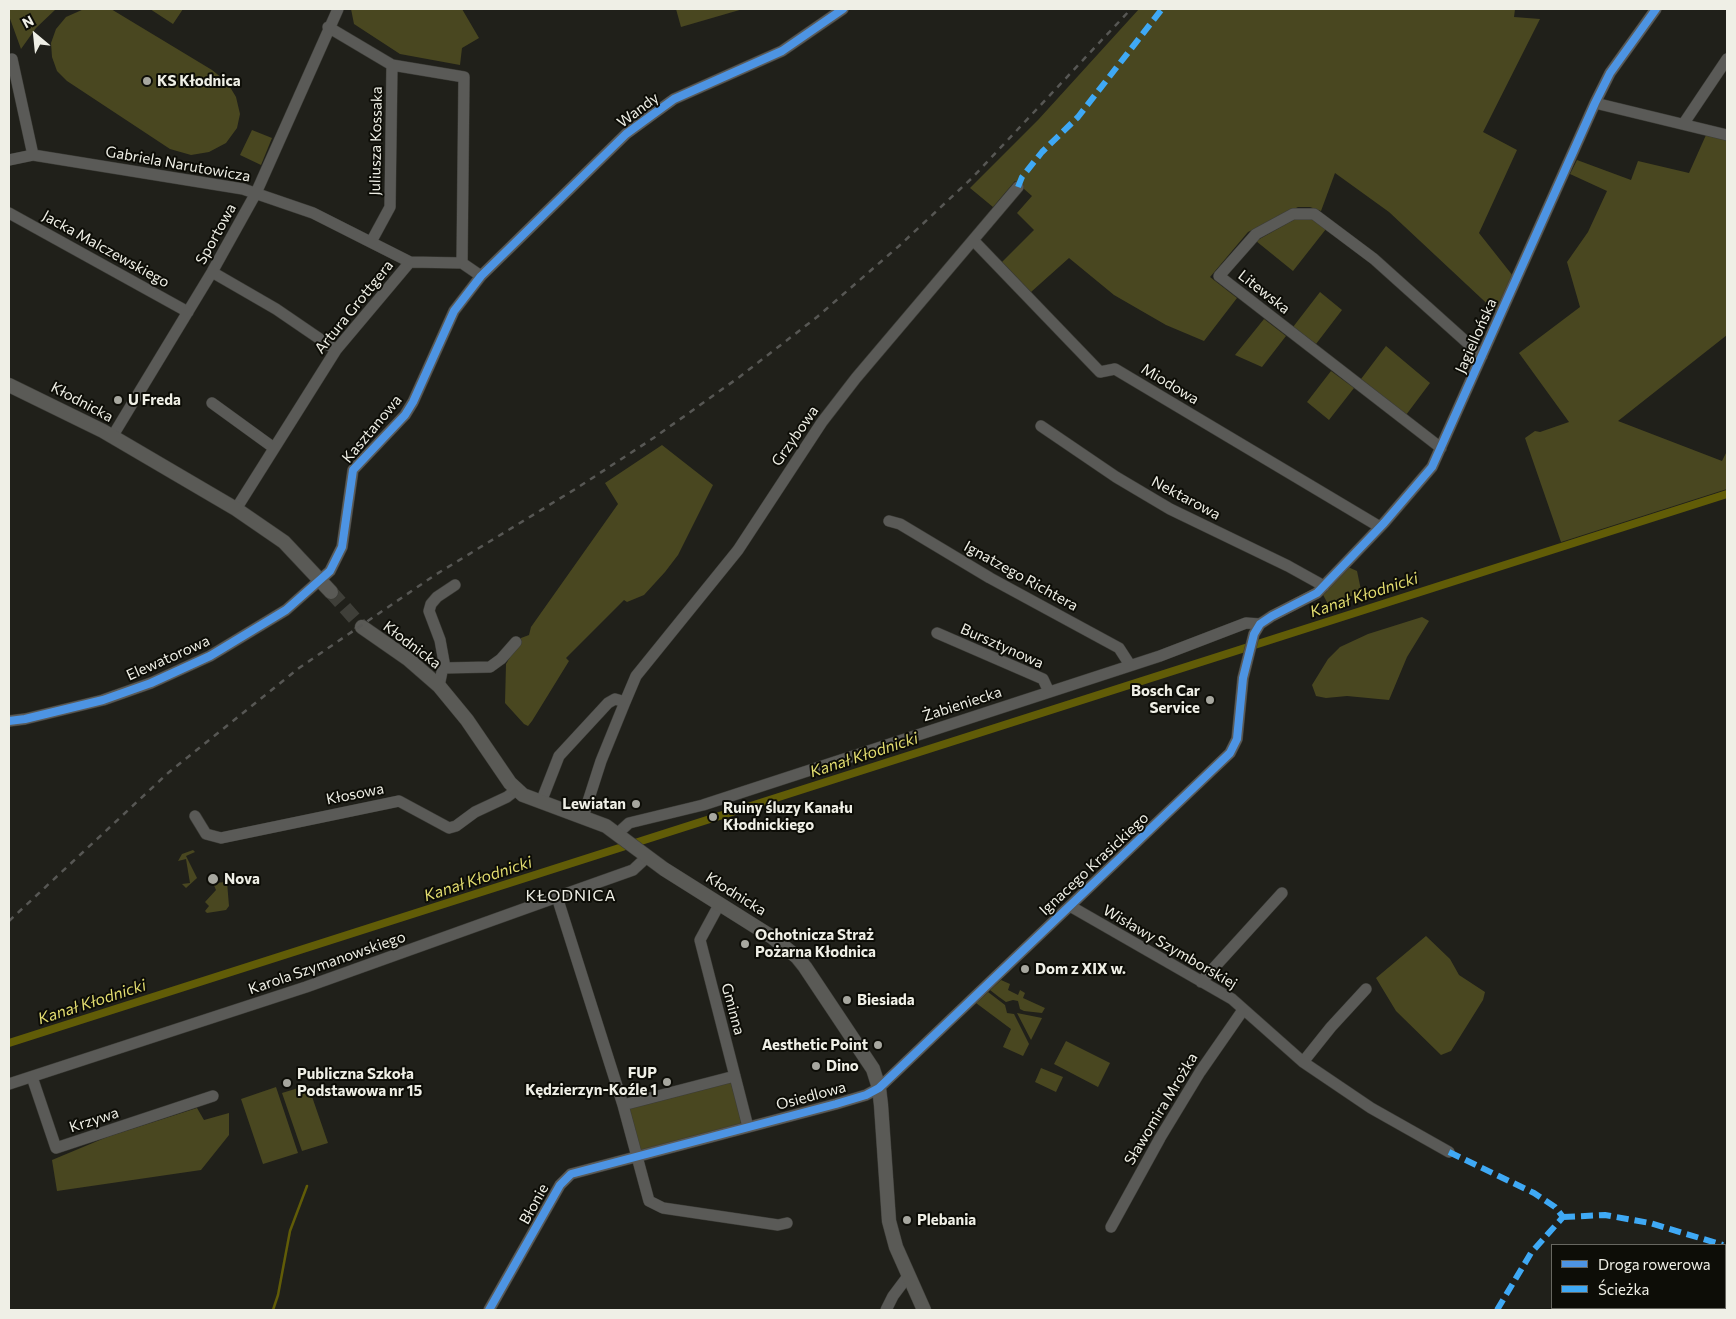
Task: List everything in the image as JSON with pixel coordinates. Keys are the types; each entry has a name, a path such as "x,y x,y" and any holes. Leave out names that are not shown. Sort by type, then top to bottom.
{"main road":[{"name":"Kłodnicka","path":"9,384 65,411 236,509 284,542 331,592"},
{"name":"Kłodnicka","path":"362,627 408,659 439,686 467,720 516,790 523,796 583,816 619,835 772,937 797,956 861,1048 873,1069 879,1088 886,1207 894,1241 924,1310"}],"street":[{"name":"Sportowa","path":"112,437 212,272 256,193 328,27 338,9"},
{"name":"Wandy","path":"481,276 626,134 674,99 782,51 843,9"},
{"name":"Jagiellońska","path":"1257,629 1272,616 1310,598 1324,586 1426,476 1441,448 1595,103 1610,73 1656,9"},
{"path":"328,27 392,66 464,77 462,263 481,276"},
{"path":"9,160 33,155 10,60"},
{"path":"1684,124 1727,60"},
{"name":"Juliusza Kossaka","path":"371,242 390,207 392,66"},
{"path":"1595,103 1727,135"},
{"name":"Gabriela Narutowicza","path":"33,155 256,193 312,213 410,262 462,263"},
{"name":"Grzybowa","path":"583,816 600,761 636,676 728,564 822,422 856,378 1018,187"},
{"name":"Jacka Malczewskiego","path":"9,213 188,312"},
{"name":"Litewska","path":"1441,448 1219,276 1256,234 1293,214 1314,214 1379,263 1482,356"},
{"name":"Miodowa","path":"973,240 1100,372 1115,369 1380,527"},
{"name":"Artura Grottgera","path":"236,509 336,350 410,262"},
{"path":"212,272 276,309 336,350"},
{"name":"Kasztanowa","path":"320,580 330,571 342,547 353,470 405,415 413,402 454,311 481,276"},
{"path":"212,403 274,448"},
{"name":"Nektarowa","path":"1041,426 1116,477 1170,509 1324,586"},
{"name":"Ignatzego Richtera","path":"889,521 900,524 990,578 1120,648 1130,665"},
{"name":"Elewatorowa","path":"9,721 25,719 103,700 151,684 210,656 278,615 320,580"},
{"path":"439,686 444,668 440,640 429,611 431,604 437,597 455,585"},
{"name":"Żabieniecka","path":"619,835 629,823 703,805 1130,665 1246,623 1257,629"},
{"name":"Ignacego Krasickiego","path":"879,1088 1230,753 1237,739 1239,701 1245,662 1257,629"},
{"name":"Bursztynowa","path":"937,634 1042,679 1049,692"},
{"path":"444,668 490,667 501,659 516,642"},
{"path":"541,802 560,756 608,703 615,699 625,702"},
{"name":"Kłosowa","path":"195,816 206,834 221,838 399,801 449,828 456,826 475,812 507,798 516,790"},
{"name":"Karola Szymanowskiego","path":"9,1084 306,987 632,870 642,852"},
{"path":"1201,982 1282,893"},
{"path":"557,897 623,1105 649,1201 663,1208 778,1225 787,1223"},
{"name":"Gminna","path":"720,903 700,940 748,1127"},
{"name":"Wisławy Szymborskiej","path":"1070,906 1232,999 1303,1062 1371,1108 1449,1152"},
{"path":"1303,1062 1331,1027 1366,989"},
{"name":"Sławomira Mrożka","path":"1111,1227 1160,1138 1205,1065 1243,1010"},
{"path":"623,1105 735,1076"},
{"name":"Krzywa","path":"32,1077 56,1148 213,1096"},
{"name":"Osiedlowa","path":"638,1156 866,1095 879,1088"},
{"name":"Błonie","path":"489,1310 560,1185 571,1174 638,1156"},
{"path":"886,1310 893,1296 908,1276"}],"shaded area":[{"path":"9,9 56,9 36,28 21,49 9,16"},
{"name":"KS Kłodnica","path":"84,9 111,9 212,70 227,82 236,97 240,114 237,128 226,143 209,152 191,155 170,149 67,81 57,71 52,57 51,43 56,29 66,17"},
{"path":"150,9 183,9 173,24"},
{"path":"351,9 462,9 479,38 462,48 460,65 400,54 354,24"},
{"path":"676,9 743,9 681,27"},
{"path":"1139,9 1515,9 1514,17 1540,19 1483,132 1517,150 1479,233 1513,276 1497,313 1389,212 1335,173 1321,211 1310,207 1298,207 1248,232 1210,277 1237,298 1204,341 1166,325 1114,295 1069,258 1031,292 1002,262 1034,230 1017,213 1032,196 1015,181 993,207 970,188 1038,120"},
{"path":"252,130 272,138 261,165 240,155"},
{"path":"1706,135 1727,140 1727,335 1618,421 1722,461 1727,451 1727,489 1561,542 1525,438 1535,431 1540,432 1569,422 1519,353 1580,307 1567,262 1588,232 1607,191 1570,174 1577,160 1631,180 1638,161 1689,173"},
{"path":"1306,218 1313,220 1326,229 1293,271 1256,241 1295,219"},
{"path":"1320,292 1342,310 1316,344 1293,327"},
{"path":"1264,319 1286,336 1262,367 1235,355"},
{"path":"1386,346 1430,383 1406,415 1361,379"},
{"path":"1331,371 1354,388 1329,420 1307,402"},
{"path":"662,445 713,485 678,555 665,572 644,595 627,602 624,600 566,658 569,661 528,726 505,703 506,664 521,638 529,635 531,627 618,504 605,483"},
{"path":"1348,567 1357,571 1361,590 1358,594 1328,604 1322,593"},
{"path":"1422,617 1429,621 1407,657 1389,700 1347,696 1326,698 1316,696 1312,685 1328,659 1340,647 1368,634"},
{"path":"193,850 195,852 186,856 197,878 186,888 182,884 190,883 186,859 178,861 182,854"},
{"path":"227,882 229,906 226,910 207,913 205,911 209,906 205,902 216,890 213,883"},
{"path":"1426,936 1450,959 1459,975 1485,992 1483,1000 1451,1051 1441,1055 1396,1011 1376,978"},
{"path":"1001,980 1010,984 1008,990 1018,995 1020,990 1025,993 1023,998 1045,1008 1042,1013 1024,1011 1020,1009 1018,1001 1006,1002 990,990"},
{"path":"988,992 1005,1005 1007,1013 1014,1014 1029,1044 1023,1056 1003,1047 1011,1029 976,1003"},
{"path":"1017,1013 1042,1018 1031,1040"},
{"path":"1066,1041 1110,1063 1098,1087 1054,1064"},
{"path":"1041,1068 1063,1077 1056,1092 1035,1082"},
{"path":"732,1080 742,1120 740,1124 641,1151 629,1107"},
{"path":"308,1085 328,1143 302,1151 282,1093"},
{"path":"276,1087 298,1153 263,1164 241,1099"},
{"path":"197,1108 204,1120 229,1113 229,1135 201,1170 57,1191 52,1160 107,1137"}],"waterway":[{"name":"Kanał Kłodnicki","path":"9,1043 1727,494"},
{"path":"273,1310 278,1295 290,1231 307,1186"}],"tunnel":[{"path":"331,592 362,627"}],"railway":[{"path":"9,921 168,773 299,668 435,575 577,488 655,437 738,378 817,317 899,246 972,178 1131,9"}],"marked path":[{"path":"1018,187 1022,177 1042,152 1078,117 1162,9"},
{"path":"1449,1152 1534,1193 1555,1207 1563,1217"},
{"path":"1563,1217 1605,1215 1650,1223 1720,1244"},
{"path":"1497,1310 1531,1253 1563,1217"}],"cycle path":[{"path":"9,721 25,719 103,700 151,683 210,656 286,610 330,571 342,547 353,470 405,415 413,402 454,311 481,276 626,134 674,99 782,51 843,9"},
{"path":"489,1310 560,1185 571,1174 836,1104 866,1095 879,1088 1230,753 1237,739 1243,678 1254,634 1260,624 1272,616 1317,593 1384,523 1432,467 1595,103 1610,73 1656,9"}],"place":[{"name":"KS Kłodnica","path":"147,81"},
{"name":"U Freda","path":"118,400"},
{"name":"Bosch Car Service","path":"1210,700"},
{"name":"Lewiatan","path":"636,804"},
{"name":"Ruiny śluzy Kanału Kłodnickiego","path":"713,817"},
{"name":"Nova","path":"213,879"},
{"name":"Ochotnicza Straż Pożarna Kłodnica","path":"745,944"},
{"name":"Dom z XIX w.","path":"1025,969"},
{"name":"Biesiada","path":"847,1000"},
{"name":"Aesthetic Point","path":"878,1045"},
{"name":"Dino","path":"816,1066"},
{"name":"FUP Kędzierzyn-Koźle 1","path":"667,1082"},
{"name":"Publiczna Szkoła Podstawowa nr 15","path":"287,1083"},
{"name":"Plebania","path":"907,1220"}],"district":[{"name":"KŁODNICA","path":"571,896"}]}
